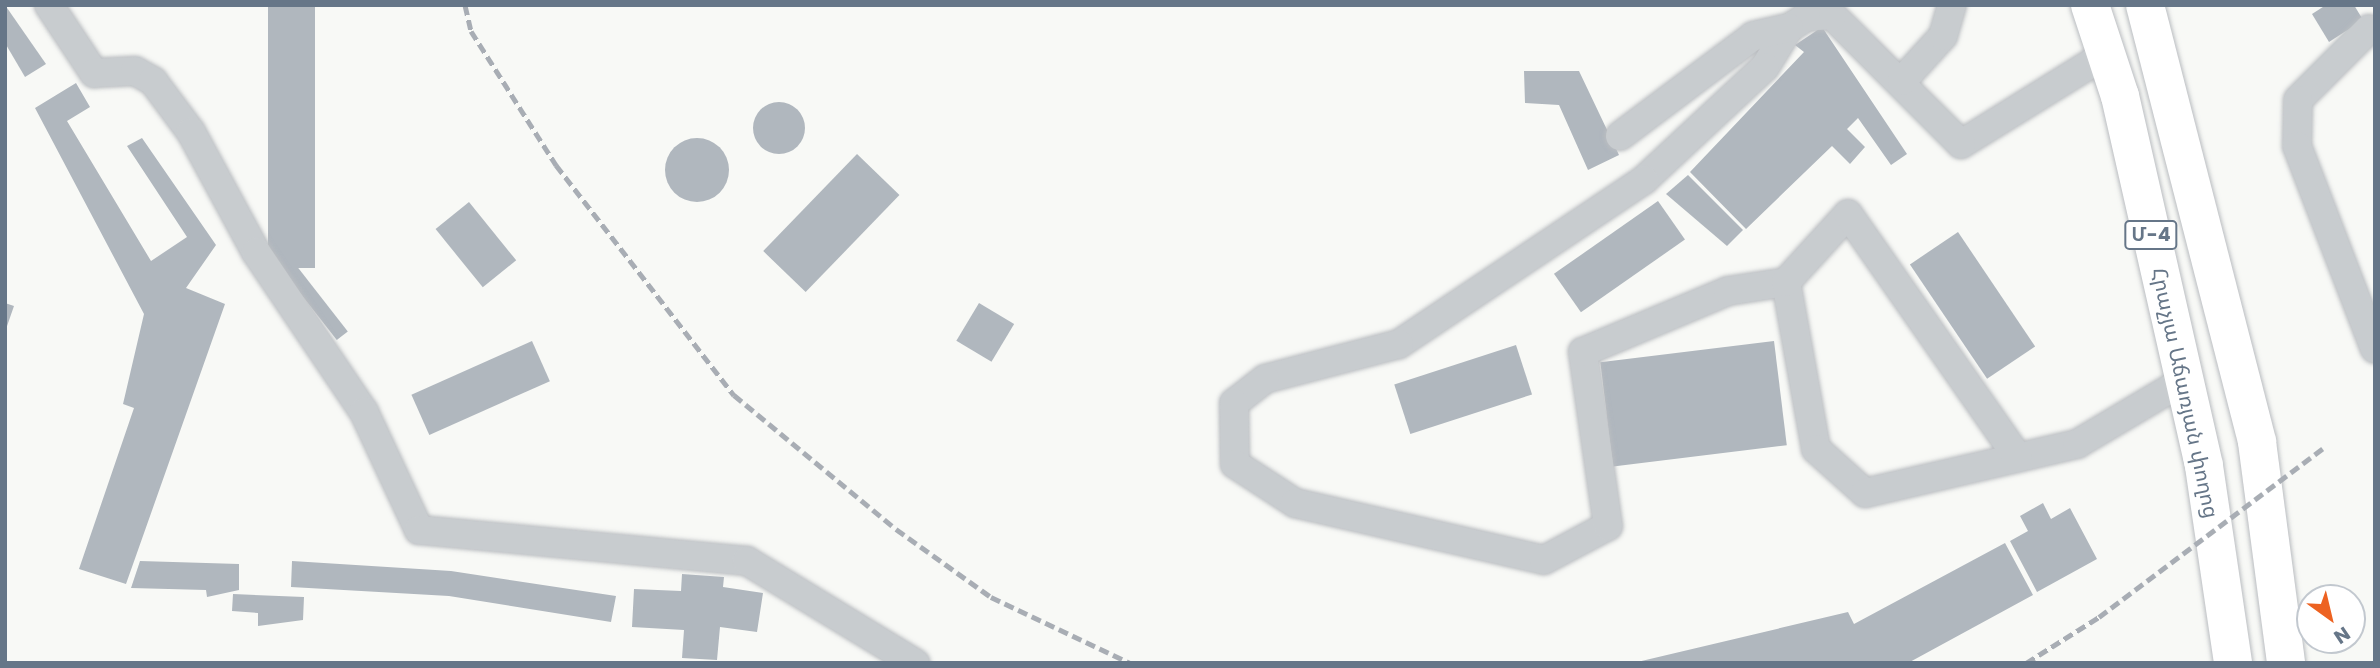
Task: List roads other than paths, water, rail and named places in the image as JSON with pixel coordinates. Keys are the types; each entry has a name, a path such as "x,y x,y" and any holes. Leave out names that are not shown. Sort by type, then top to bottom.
{"highway":[{"name":"Հրաչյա Աճառյան փողոց","path":"2090,5 2108,53 2185,380 2233,663"},
{"name":"Մ-4","path":"2145,5 2257,442 2286,663"}],"lane":[{"path":"49,5 94,73 135,71 153,81 191,132 256,252 351,390 419,530 747,561 915,663"},
{"path":"1902,81 1943,36 1952,5"},
{"path":"1620,136 1753,36 1789,28 1806,17 1832,15 1902,81 1961,144 2108,53"},
{"path":"1789,28 1765,67 1644,180 1399,344 1265,379 1234,403 1236,464 1295,503 1545,560 1608,526 1583,352 1728,291 1786,282 1847,214 2018,458"},
{"path":"2370,29 2298,100 2297,146 2375,349"},
{"path":"1786,282 1816,449 1865,493 2077,444 2185,380"}],"railway":[{"path":"465,5 471,31 556,165 734,395 896,529 991,597 1130,663"},
{"path":"2026,663 2099,617 2325,447"}]}
